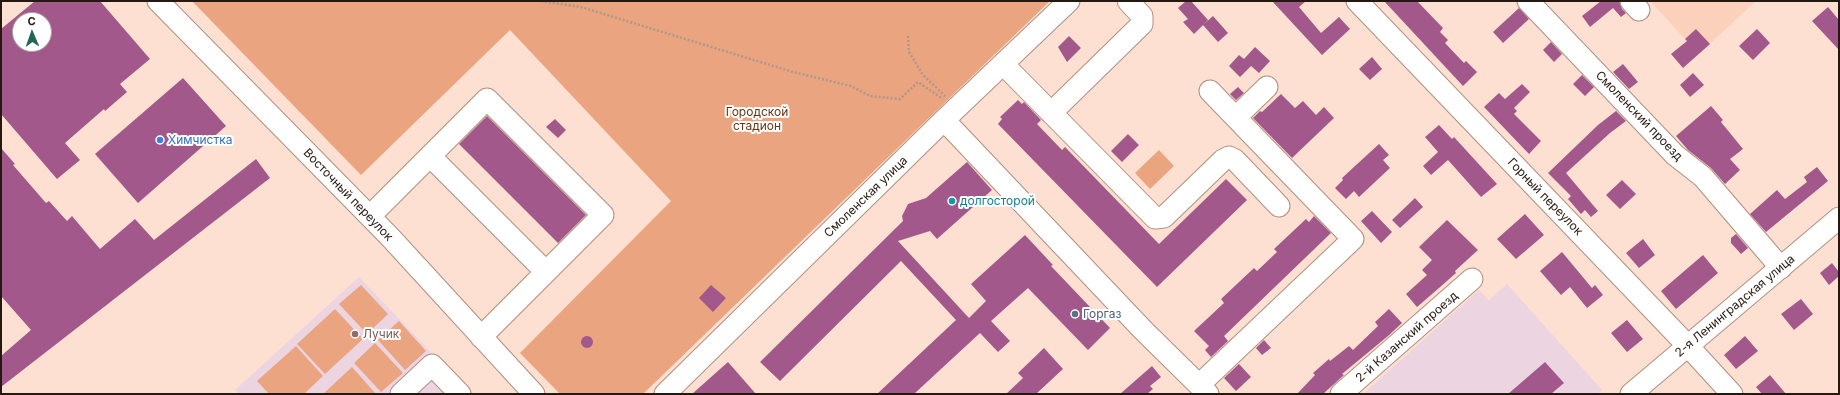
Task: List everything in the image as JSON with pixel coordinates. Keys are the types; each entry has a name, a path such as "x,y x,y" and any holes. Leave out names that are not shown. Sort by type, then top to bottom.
{"street":[{"name":"Восточный переулок","path":"158,1 370,216 533,394"},
{"name":"Смоленская улица","path":"665,394 951,114 1069,1"},
{"path":"1051,113 1142,24 1142,16 1128,1"},
{"name":"Горный переулок","path":"1357,1 1688,346 1732,394"},
{"name":"Смоленский проезд","path":"1535,3 1675,155 1703,177 1780,268"},
{"path":"1003,64 1155,218 1164,217 1223,160 1229,157 1232,158 1279,206"},
{"path":"1236,117 1267,87"},
{"path":"951,114 1142,330 1204,390 1353,239 1210,91"},
{"path":"370,216 487,99 603,215 481,337"},
{"path":"430,156 546,272"},
{"name":"2-я Ленинградская улица","path":"1631,394 1839,218"},
{"name":"2-й Казанский проезд","path":"1342,394 1472,279"},
{"path":"401,394 432,364 460,394"}],"path":[{"path":"541,1 581,7 793,72 851,86 870,96 900,99 918,82 951,114"},
{"path":"908,36 909,52 923,75 951,114"}],"shaded area":[{"path":"1650,1 1756,1 1699,54"},
{"name":"Лучик","path":"359,277 471,394 239,394 235,390"},
{"path":"1507,284 1602,390 1597,394 1363,394 1479,290 1489,300"}],"green space":[{"name":"Городской стадион","path":"192,1 1050,1 643,394 560,394 520,353 671,201 510,30 361,175"},
{"path":"1159,150 1174,166 1150,189 1135,173"},
{"path":"361,285 388,314 367,334 339,304"},
{"path":"335,309 363,339 325,374 297,344"},
{"path":"399,321 426,351 405,370 378,340"},
{"path":"375,343 403,373 381,392 354,363"},
{"path":"296,346 323,376 304,394 269,394 257,381"},
{"path":"352,367 376,394 323,394"}],"building":[{"path":"35,1 100,1 150,59 120,84 127,92 105,111 104,109 65,143 80,160 57,179 1,114 1,29 12,20 12,52 52,52 52,12 22,12"},
{"path":"1186,1 1191,1 1208,20 1194,34 1183,22 1188,19 1178,8"},
{"path":"1272,1 1306,1 1299,7 1321,33 1339,17 1350,29 1322,55"},
{"path":"1384,1 1417,1 1443,28 1440,32 1448,40 1445,43 1464,63 1466,61 1477,72 1463,86"},
{"path":"1601,1 1619,1 1622,9 1626,13 1621,17 1613,8 1590,27 1582,16"},
{"path":"1828,7 1839,20 1839,50 1812,21"},
{"path":"1519,8 1529,19 1503,43 1493,32"},
{"path":"1213,16 1228,33 1218,42 1203,25"},
{"path":"1696,29 1710,44 1683,68 1671,54 1687,41 1685,39"},
{"path":"1757,29 1770,43 1753,60 1739,46"},
{"path":"1069,36 1081,48 1067,62 1058,47"},
{"path":"1551,42 1562,54 1554,62 1543,50"},
{"path":"1255,47 1270,61 1259,73 1251,66 1240,77 1229,66 1239,55 1244,59"},
{"path":"1372,57 1382,69 1370,80 1359,69"},
{"path":"1623,64 1638,82 1629,89 1613,72"},
{"path":"1693,73 1704,85 1690,97 1680,85"},
{"path":"1582,75 1594,87 1585,96 1573,84"},
{"name":"Химчистка","path":"183,78 226,126 138,203 95,154"},
{"path":"1522,84 1530,92 1514,108 1517,111 1514,114 1541,141 1529,154 1484,107 1499,93 1505,99"},
{"path":"1238,87 1244,93 1236,100 1230,94"},
{"path":"1281,94 1295,108 1303,101 1316,115 1324,107 1334,118 1292,158 1253,118 1260,111 1262,112"},
{"path":"1018,100 1022,104 1024,102 1041,120 1037,124 1062,150 1065,147 1159,244 1226,179 1247,200 1157,287 998,124 1002,119 1000,117"},
{"path":"1711,106 1723,120 1721,122 1743,149 1730,159 1740,170 1725,184 1711,168 1688,150 1676,136"},
{"path":"1616,111 1626,121 1610,133 1566,173 1598,211 1591,217 1585,210 1581,214 1568,199 1571,196 1548,173 1598,125"},
{"path":"487,116 586,215 558,243 459,144"},
{"path":"555,119 566,130 558,138 546,127"},
{"path":"1439,125 1452,139 1454,137 1497,184 1481,197 1448,160 1431,175 1423,166 1438,152 1425,137"},
{"path":"1128,134 1139,145 1122,162 1111,151"},
{"path":"1379,144 1389,155 1383,160 1390,168 1359,197 1354,191 1346,199 1335,188 1343,180 1342,178"},
{"path":"1,148 15,164 13,165 46,203 49,201 67,221 72,216 100,249 135,219 154,240 256,159 270,178 1,387 1,356 31,330 1,296"},
{"path":"967,162 992,190 937,239 930,231 898,241 969,318 986,301 971,284 1025,235 1053,265 1051,266 1110,328 1088,350 1028,288 991,321 1010,341 998,352 980,333 914,394 877,394 956,320 901,261 780,381 760,362 903,221 902,216 908,204 926,198"},
{"path":"1817,167 1828,181 1766,232 1750,214 1777,190 1785,199 1807,182 1804,177"},
{"path":"1622,180 1636,194 1620,209 1606,195"},
{"path":"1415,198 1423,207 1400,228 1392,220"},
{"path":"1372,211 1392,232 1381,243 1361,221"},
{"path":"1525,214 1544,235 1516,259 1497,239"},
{"path":"1314,216 1331,233 1224,336 1228,341 1211,357 1205,350 1209,346 1194,331 1224,303 1221,299 1254,268 1257,271 1277,252 1274,249 1306,219 1309,222"},
{"path":"1447,220 1478,250 1455,271 1456,273 1417,307 1406,294 1427,275 1422,270 1432,260 1419,247"},
{"path":"1736,234 1748,248 1741,254 1731,243 1731,238"},
{"path":"1643,239 1655,255 1639,268 1626,253"},
{"path":"1562,252 1592,288 1595,285 1603,295 1587,308 1570,287 1561,295 1540,271"},
{"path":"1703,255 1718,273 1676,309 1661,291"},
{"path":"1832,263 1839,272 1839,276 1829,285 1820,273"},
{"path":"711,285 726,298 713,312 699,298"},
{"path":"1801,299 1813,314 1794,330 1781,314"},
{"path":"1389,309 1402,323 1388,336 1342,374 1344,375 1323,394 1297,394 1315,375 1313,373 1329,359 1330,361 1349,346 1353,350 1378,326 1375,322"},
{"path":"1627,320 1643,339 1627,352 1611,333"},
{"path":"585,336 589,336 593,342 589,348 585,348 581,344 581,340"},
{"path":"1745,336 1758,351 1736,369 1724,355"},
{"path":"1264,340 1271,348 1262,355 1256,348"},
{"path":"1044,348 1063,369 1036,394 1006,394 1023,378 1018,373"},
{"path":"728,362 756,394 692,394"},
{"path":"1545,362 1564,383 1551,394 1508,394"},
{"path":"1239,364 1251,377 1236,391 1224,378"},
{"path":"1152,366 1161,377 1150,386 1153,389 1147,394 1120,394"},
{"path":"1770,375 1786,394 1762,394 1756,387"}],"place":[{"name":"Химчистка","path":"160,140"},
{"name":"долгосторой","path":"952,201"},
{"name":"Горгаз","path":"1075,314"},
{"name":"Лучик","path":"355,334"}]}
